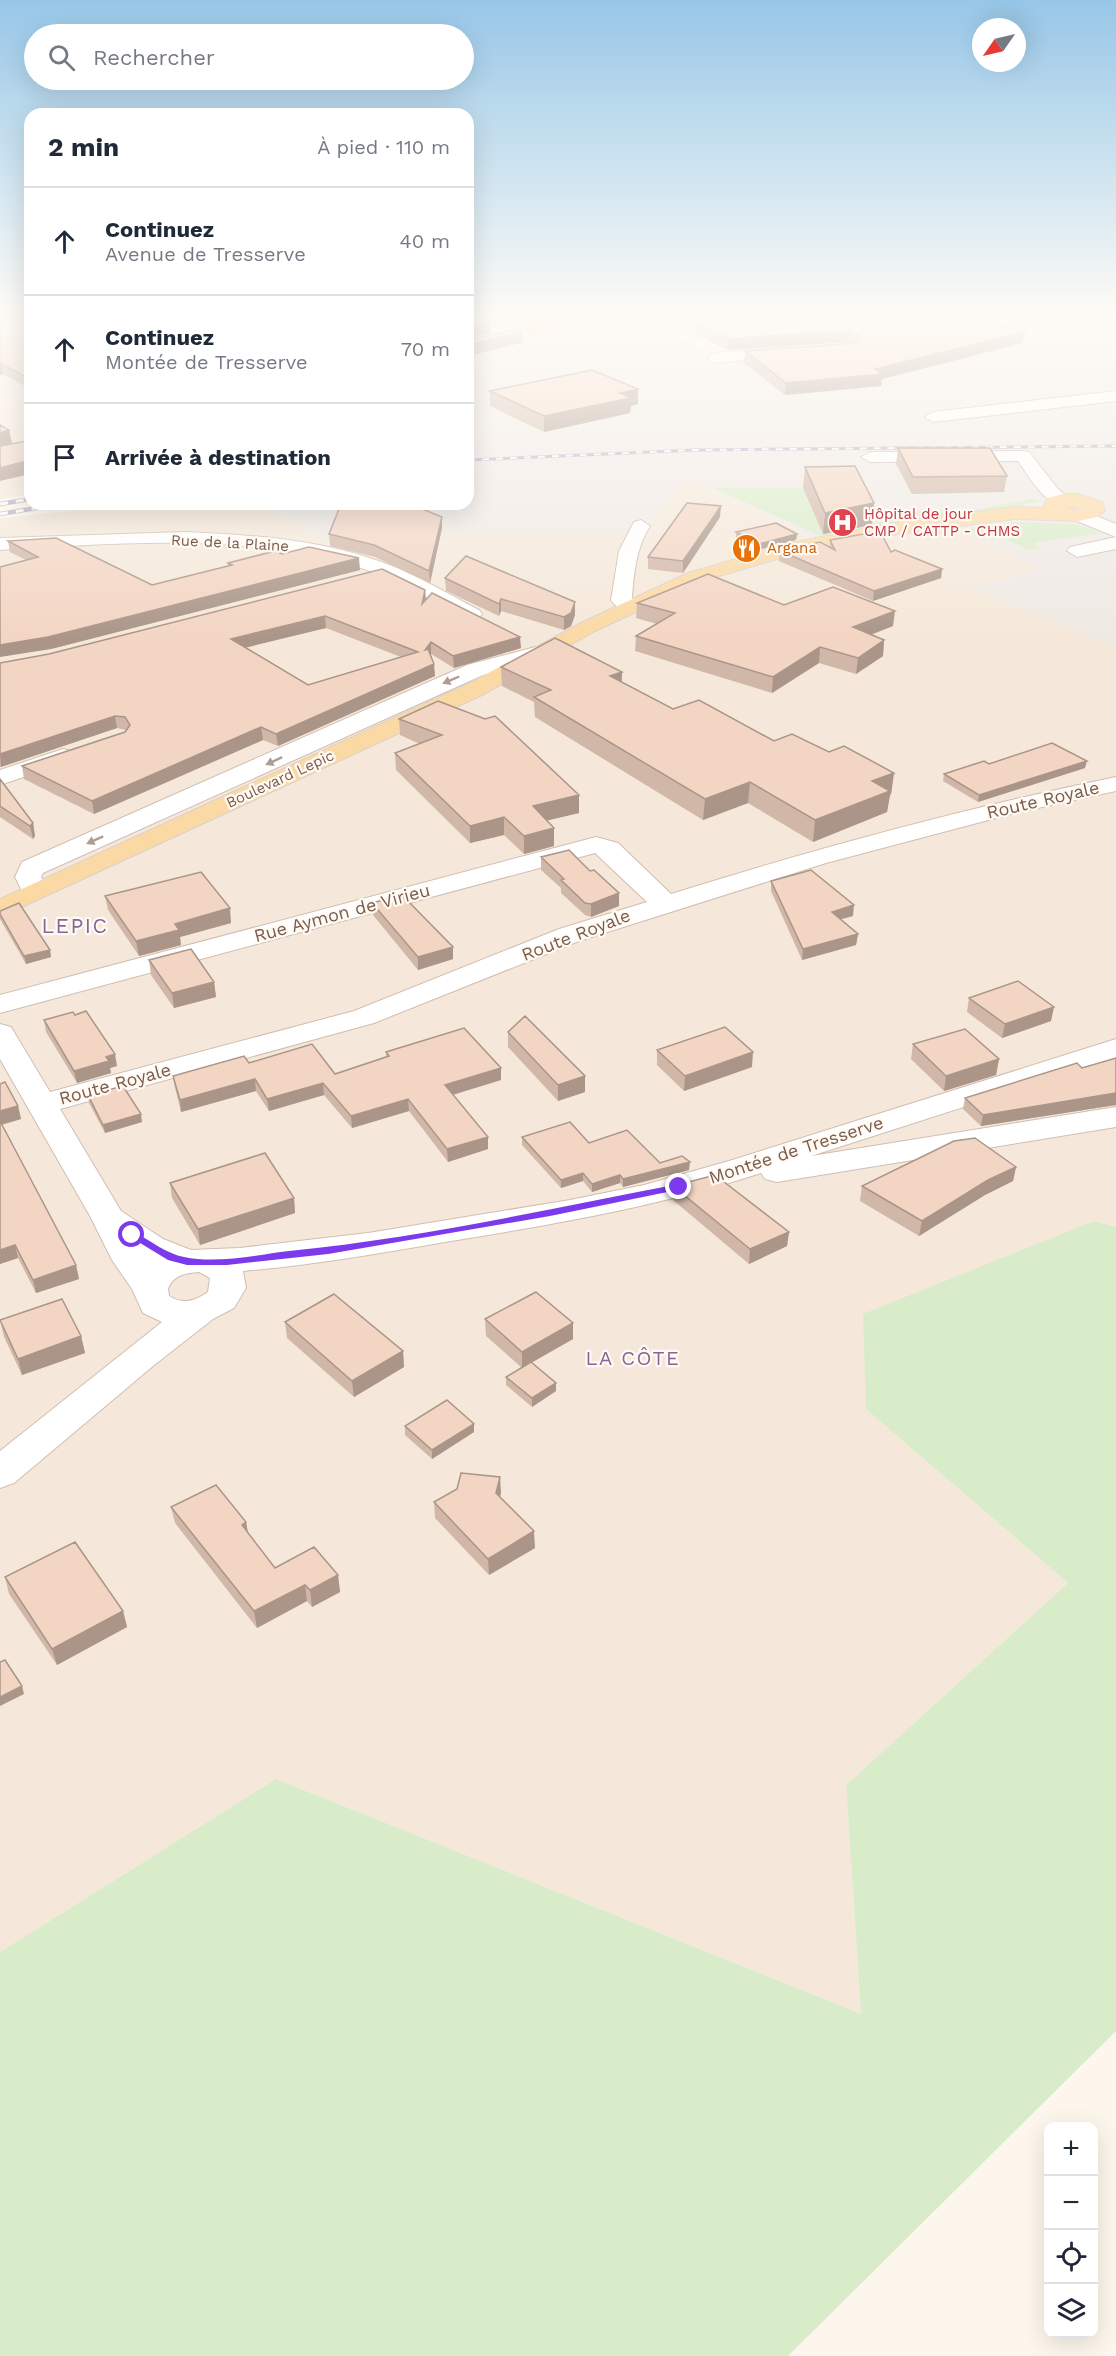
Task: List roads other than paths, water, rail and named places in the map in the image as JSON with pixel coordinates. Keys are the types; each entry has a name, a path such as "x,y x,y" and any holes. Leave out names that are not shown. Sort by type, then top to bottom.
{"main road":[{"name":"Boulevard Lepic","path":"15,895 476,689 630,606 695,577 791,549 912,526 1015,513 1116,505"}],"street":[{"path":"870,457 1023,456 1052,493 1116,535"},
{"path":"630,606 621,600 622,590 634,535 641,526"},
{"path":"1077,551 1116,535"},
{"name":"Rue de la Plaine","path":"0,544 83,540 222,539 287,544 367,563 491,623"},
{"path":"351,580 384,572"},
{"path":"523,639 547,650"},
{"path":"0,778 86,748"},
{"name":"Route Royale","path":"42,1104 364,1017 569,935 664,903 864,844 1012,806 1116,784"},
{"name":"Rue Aymon de Virieu","path":"0,1004 596,845 609,849 664,903"},
{"path":"0,1033 107,1216 129,1260 153,1296 168,1311 184,1314 328,1251"},
{"name":"Montée de Tresserve","path":"328,1251 636,1196 728,1172 1116,1048"},
{"path":"728,1172 784,1172 1116,1117"},
{"path":"0,1473 140,1357 214,1302 230,1282 227,1273 151,1247 107,1216"},
{"path":"140,1357 158,1317 153,1296 156,1276 170,1266 328,1251"}],"railway":[{"path":"474,460 695,450 1116,446"},
{"path":"0,504 24,500"},
{"path":"0,514 24,510"}],"place":[{"name":"Hôpital de jour CMP / CATTP - CHMS","path":"843,523"},
{"name":"Argana","path":"746,548"}],"district":[{"name":"LEPIC","path":"75,926"},
{"name":"LA CÔTE","path":"633,1358"}]}
